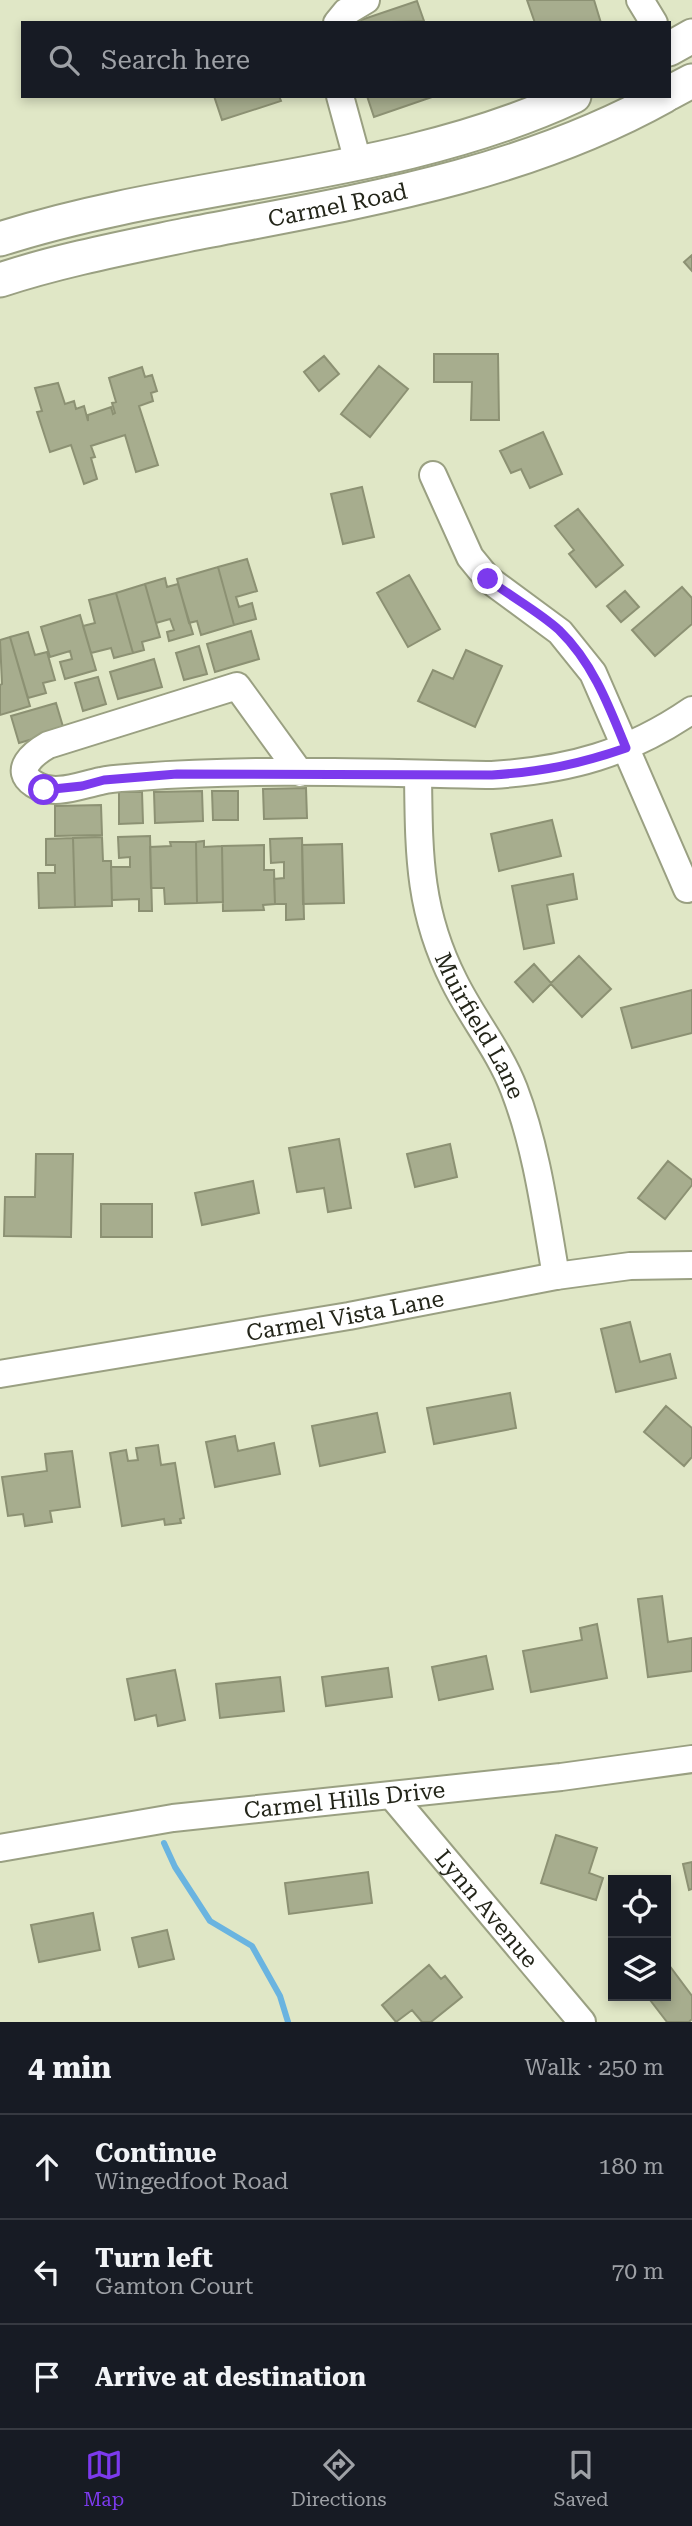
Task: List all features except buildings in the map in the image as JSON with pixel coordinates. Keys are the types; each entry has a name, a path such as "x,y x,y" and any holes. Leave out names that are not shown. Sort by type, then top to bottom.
{"main road":[{"path":"671,48 692,36"},
{"path":"671,92 692,81"},
{"name":"Carmel Road","path":"0,239 106,212 358,162 457,138 568,98"},
{"name":"Carmel Road","path":"0,280 98,254 395,194 472,174 596,129 660,98"}],"street":[{"path":"339,21 346,12 366,0"},
{"path":"640,0 653,21"},
{"name":"Carmel Road","path":"341,98 358,162"},
{"path":"433,475 470,557 488,579 560,632 593,673 687,889"},
{"path":"300,773 237,686 48,746 33,753 26,761 30,782 44,790 82,786 104,780 177,774 492,775 538,772 583,762 626,748 662,731 692,710"},
{"name":"Muirfield Lane","path":"418,774 419,858 429,921 456,985 513,1086 534,1153 556,1276"},
{"name":"Carmel Vista Lane","path":"0,1374 349,1317 556,1276 630,1266 692,1265"},
{"name":"Carmel Hills Drive","path":"0,1848 173,1818 561,1777 692,1759"},
{"name":"Lynn Avenue","path":"393,1796 582,2022"}],"waterway":[{"path":"164,1843 175,1867 210,1921 252,1946 280,1996 288,2022"}],"route":[{"path":"44,790 60,790 104,780 177,774 492,775 538,772 583,762 626,748 593,673 583,659 547,620 488,579"}]}
